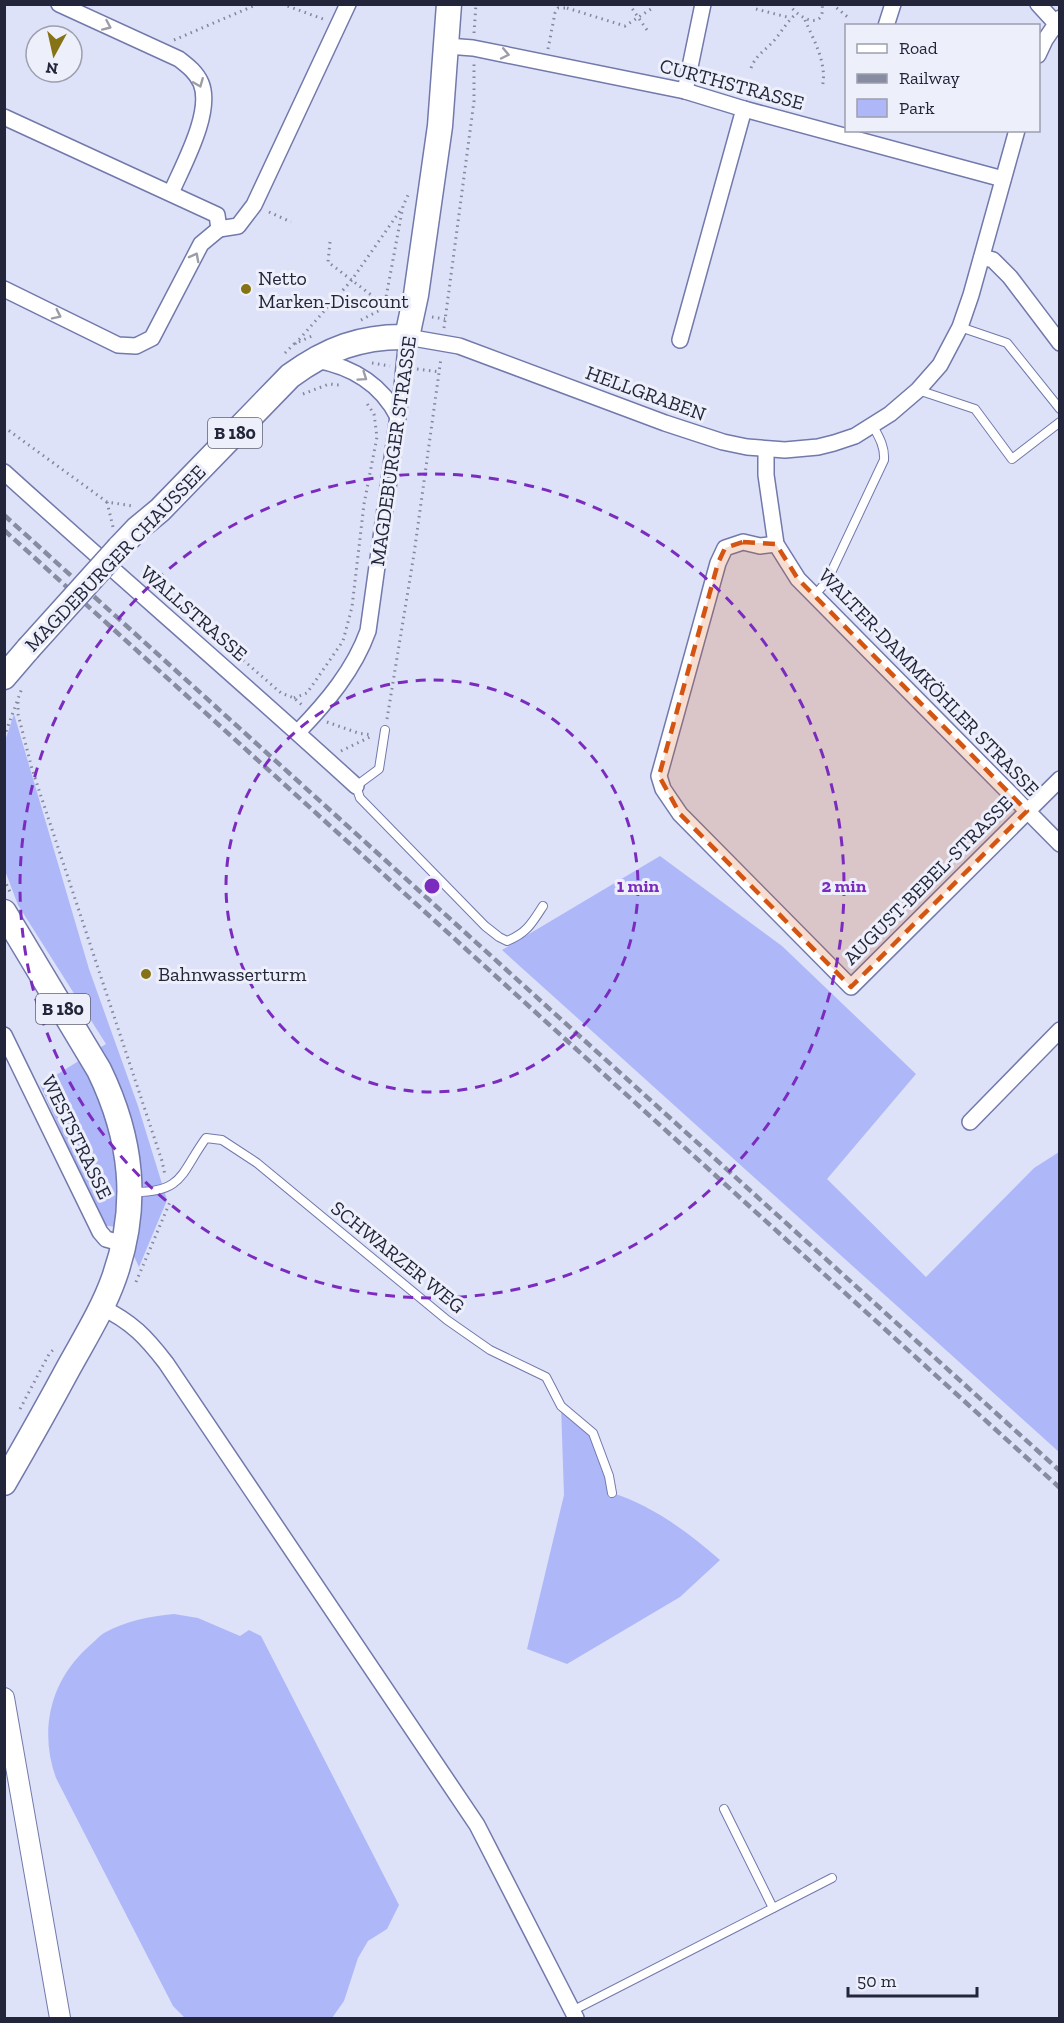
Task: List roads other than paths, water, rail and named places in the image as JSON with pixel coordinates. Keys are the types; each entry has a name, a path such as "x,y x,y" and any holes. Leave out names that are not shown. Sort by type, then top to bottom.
{"main road":[{"name":"MAGDEBURGER STRASSE","path":"407,337 416,295 438,140 447,46 448,4"},
{"name":"MAGDEBURGER CHAUSSEE","path":"4,677 117,541 176,494 290,376 313,359 355,343 375,338 407,337"},
{"name":"B 180","path":"4,912 108,1088 125,1140 129,1167 124,1244 114,1278 110,1311 4,1483"}],"street":[{"path":"59,4 179,58 193,70 201,84 204,100 200,124 171,193"},
{"path":"4,289 118,345 136,346 152,338 201,244 219,229 238,226 254,205 348,4"},
{"path":"686,91 703,4"},
{"path":"887,24 893,4"},
{"path":"1038,4 1058,23 1040,51"},
{"name":"CURTHSTRASSE","path":"447,46 473,48 686,91 744,109 845,131"},
{"path":"680,340 744,109"},
{"path":"4,117 217,215 219,229"},
{"name":"HELLGRABEN","path":"407,337 459,346 694,434 723,442 766,450 785,450 818,447 855,436 873,426 905,402 940,365 960,327 1016,132"},
{"name":"CURTHSTRASSE","path":"857,134 1004,179"},
{"path":"982,257 993,260 1010,277 1059,343"},
{"name":"MAGDEBURGER STRASSE","path":"298,732 349,671 360,652 368,630 407,337"},
{"path":"313,359 344,367 366,378 385,397 398,417"},
{"name":"WALTER-DAMMKÖHLER STRASSE","path":"766,450 766,475 776,544 789,566 814,596 1059,844"},
{"name":"WALLSTRASSE","path":"4,472 356,786"},
{"name":"AUGUST-BEBEL-STRASSE","path":"776,544 760,546 742,542 725,548 718,563 659,776 663,789 680,814 851,987 1059,779"},
{"path":"970,1122 1059,1030"},
{"name":"WESTSTRASSE","path":"4,1035 100,1232 106,1239 124,1244"},
{"path":"110,1311 136,1328 166,1364 477,1825 574,2014"},
{"path":"4,1698 60,2019"}],"lane":[{"path":"960,327 1007,343 1059,409"},
{"path":"918,390 975,409 1012,459 1059,422"},
{"path":"814,596 827,581 884,460 881,442 873,426"},
{"path":"385,730 379,769 356,786 360,798 485,926 499,937 507,941 520,936 529,928 543,906"},
{"name":"SCHWARZER WEG","path":"129,1192 146,1192 167,1188 177,1183 206,1138 222,1140 257,1163 447,1320 490,1350 546,1377 561,1406 593,1433 609,1476 612,1493"},
{"path":"724,1809 773,1908"},
{"path":"574,2014 832,1878"}],"railway":[{"path":"4,515 1060,1471"},
{"path":"4,530 1060,1488"}],"place":[{"name":"Netto Marken-Discount","path":"246,289"},
{"name":"Bahnwasserturm","path":"146,974"}]}
